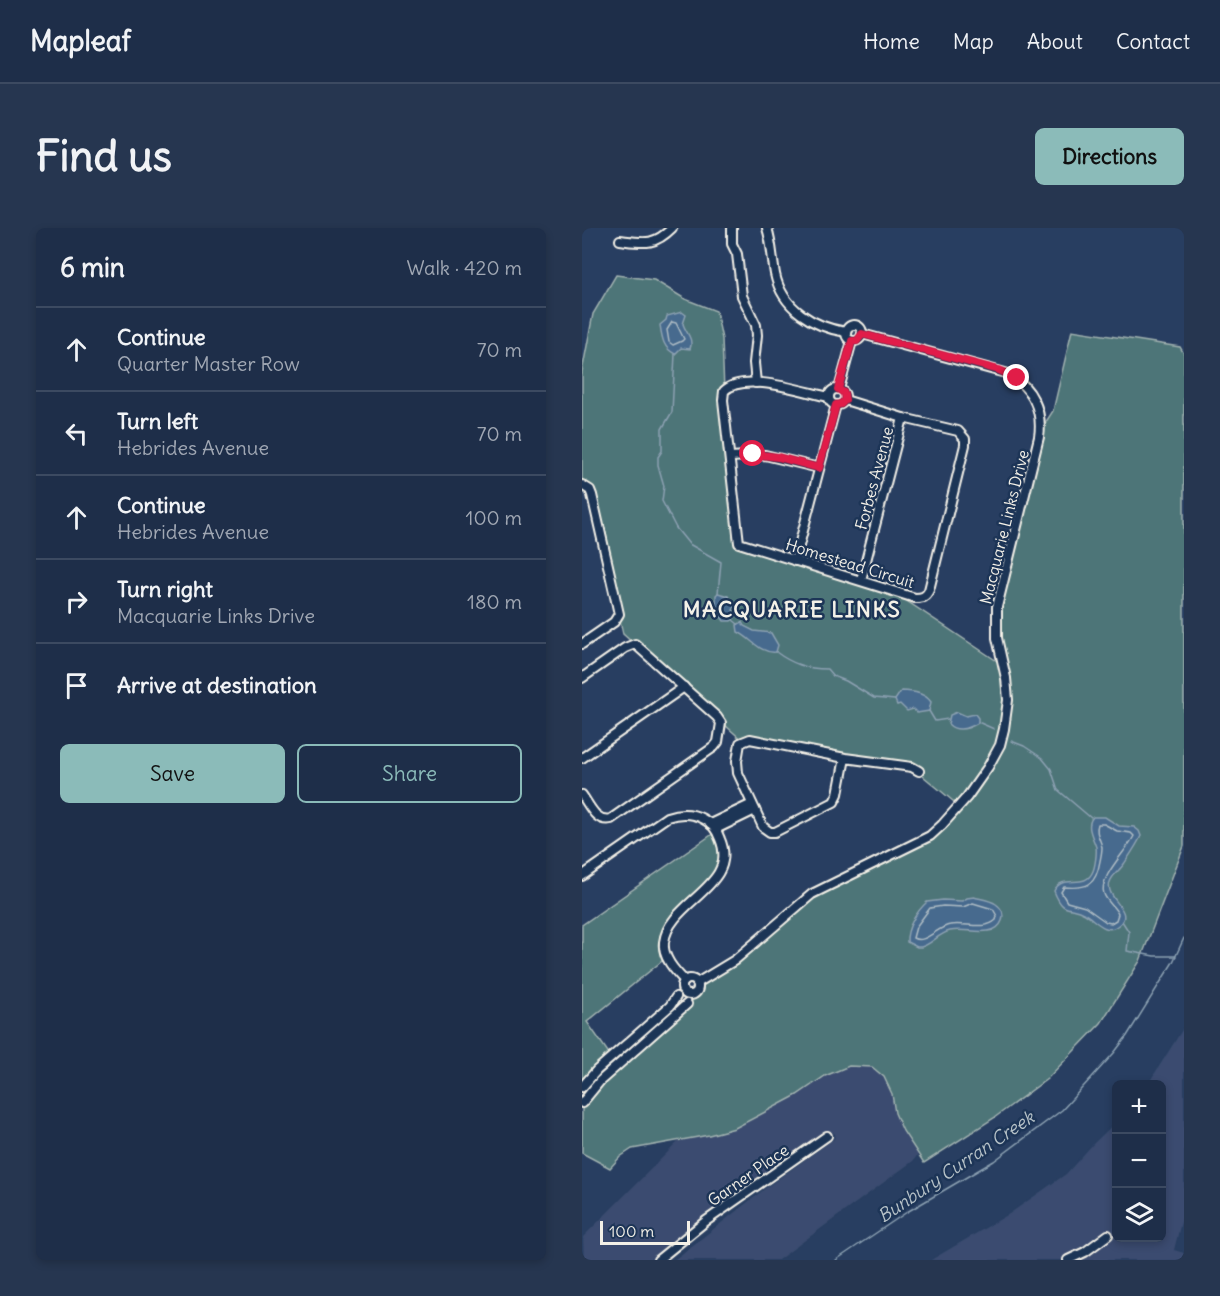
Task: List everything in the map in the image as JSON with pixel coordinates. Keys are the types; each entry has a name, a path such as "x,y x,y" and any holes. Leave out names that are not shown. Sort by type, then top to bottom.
{"street":[{"path":"620,240 651,243 672,228"},
{"path":"732,228 732,244 737,254 742,296 756,325 754,363 756,383"},
{"path":"767,228 777,283 791,305 810,320 846,332"},
{"path":"855,325 861,329 862,334 857,341 852,341 847,338 846,332 849,327 855,325"},
{"name":"Macquarie Links Drive","path":"697,983 735,960 812,894 930,836 951,816 979,781 1000,745 1004,729 1007,687 997,638 996,619 999,595 1040,437 1041,423 1038,408 1029,390 1009,374 862,334"},
{"path":"838,389 852,341"},
{"name":"Homestead Circuit","path":"829,397 773,383 732,386 726,389 724,393 740,543 915,598 926,595 965,439 958,431 903,418 845,400"},
{"path":"838,389 844,393 845,400 836,405 829,397 833,390 838,389"},
{"path":"795,561 836,405"},
{"name":"Forbes Avenue","path":"861,580 903,418"},
{"path":"730,457 765,454 819,468"},
{"path":"582,485 590,490 592,495 619,614 614,622 582,644"},
{"path":"582,678 624,648 635,644 720,720 718,740 714,747 611,819 598,818 582,795"},
{"path":"582,758 684,687"},
{"path":"845,758 838,794 830,805 775,832 770,832 763,827 737,768 740,743 750,739 845,758 912,767 919,771"},
{"path":"713,827 754,807"},
{"path":"582,876 667,817 681,814 693,815 703,818 713,827 724,851 719,874 679,915 666,934 664,942 671,966 685,981"},
{"path":"692,979 697,983 696,993 689,995 682,989 685,981 692,979"},
{"path":"582,1087 597,1070 670,1006 676,997"},
{"path":"582,1103 600,1081 687,1004"},
{"name":"Garner Place","path":"658,1260 716,1214 827,1136"},
{"path":"1068,1260 1085,1252 1108,1235"}],"shaded area":[{"path":"1184,1027 1184,1210 1174,1250 1184,1253 1182,1260 931,1260 1009,1214 1066,1174 1112,1126 1112,1242 1166,1242 1166,1080 1151,1080"},
{"path":"849,1066 872,1067 884,1077 893,1098 895,1113 919,1153 913,1161 778,1260 674,1260 767,1187 834,1139 835,1134 832,1132 826,1131 729,1196 650,1260 584,1260 583,1237 680,1140 735,1128 800,1093 825,1076"}],"green space":[{"name":"MACQUARIE LINKS","path":"616,275 654,280 685,299 716,311 722,339 724,391 739,542 890,590 1003,665 996,619 1040,431 1053,411 1072,330 1180,347 1184,354 1184,846 1140,961 1101,1023 1047,1079 994,1118 924,1163 903,1131 895,1113 892,1094 884,1077 872,1067 849,1066 825,1076 797,1095 735,1128 632,1149 610,1168 582,1153 582,1104 678,1014 698,990 697,983 721,970 813,895 929,837 959,806 912,767 743,741 623,634 591,490 582,485 582,372 593,314"},
{"path":"717,831 723,866 679,915 664,942 667,957 587,1022 610,1055 582,1087 582,925"}],"water":[{"path":"682,312 686,315 683,324 691,345 690,349 681,348 675,354 666,346 660,325 667,316"},
{"path":"718,593 728,596 735,607 733,610 737,615 731,621 724,621 716,610"},
{"path":"742,622 744,626 754,631 771,633 778,645 776,652 760,648 738,632 737,625"},
{"path":"901,691 925,696 931,702 929,711 917,713 913,709 907,711 900,704 897,705 895,700"},
{"path":"957,712 966,716 975,714 978,723 963,729 951,727 948,724 950,715"},
{"path":"1093,817 1105,817 1119,826 1134,827 1141,836 1110,882 1109,888 1124,916 1117,926 1109,929 1079,911 1064,907 1054,891 1063,883 1085,880 1093,871 1096,847 1090,824"},
{"path":"974,897 996,904 1000,908 1003,916 997,928 983,931 950,931 921,947 907,942 908,931 913,920 927,902 962,901"}],"waterway":[{"path":"675,354 672,412 662,429 662,451 658,457 664,486 662,501 676,528 689,544 721,562 718,593"},
{"path":"733,620 738,624"},
{"path":"776,652 800,665 827,669 833,676 874,698 895,700"},
{"path":"929,711 935,721 948,719"},
{"path":"978,722 994,729"},
{"path":"1011,741 1024,746 1042,758 1051,769 1058,790 1091,818"},
{"path":"1122,921 1129,932 1127,951 1154,956 1176,956"},
{"name":"Bunbury Curran Creek","path":"836,1260 907,1212 994,1161 1062,1110 1127,1036 1173,962 1184,938"}],"district":[{"name":"MACQUARIE LINKS","path":"792,609"}],"route":[{"path":"753,454 765,454 819,468 836,405 845,400 844,393 838,389 852,341 860,339 862,334 999,370 1017,378"}]}
